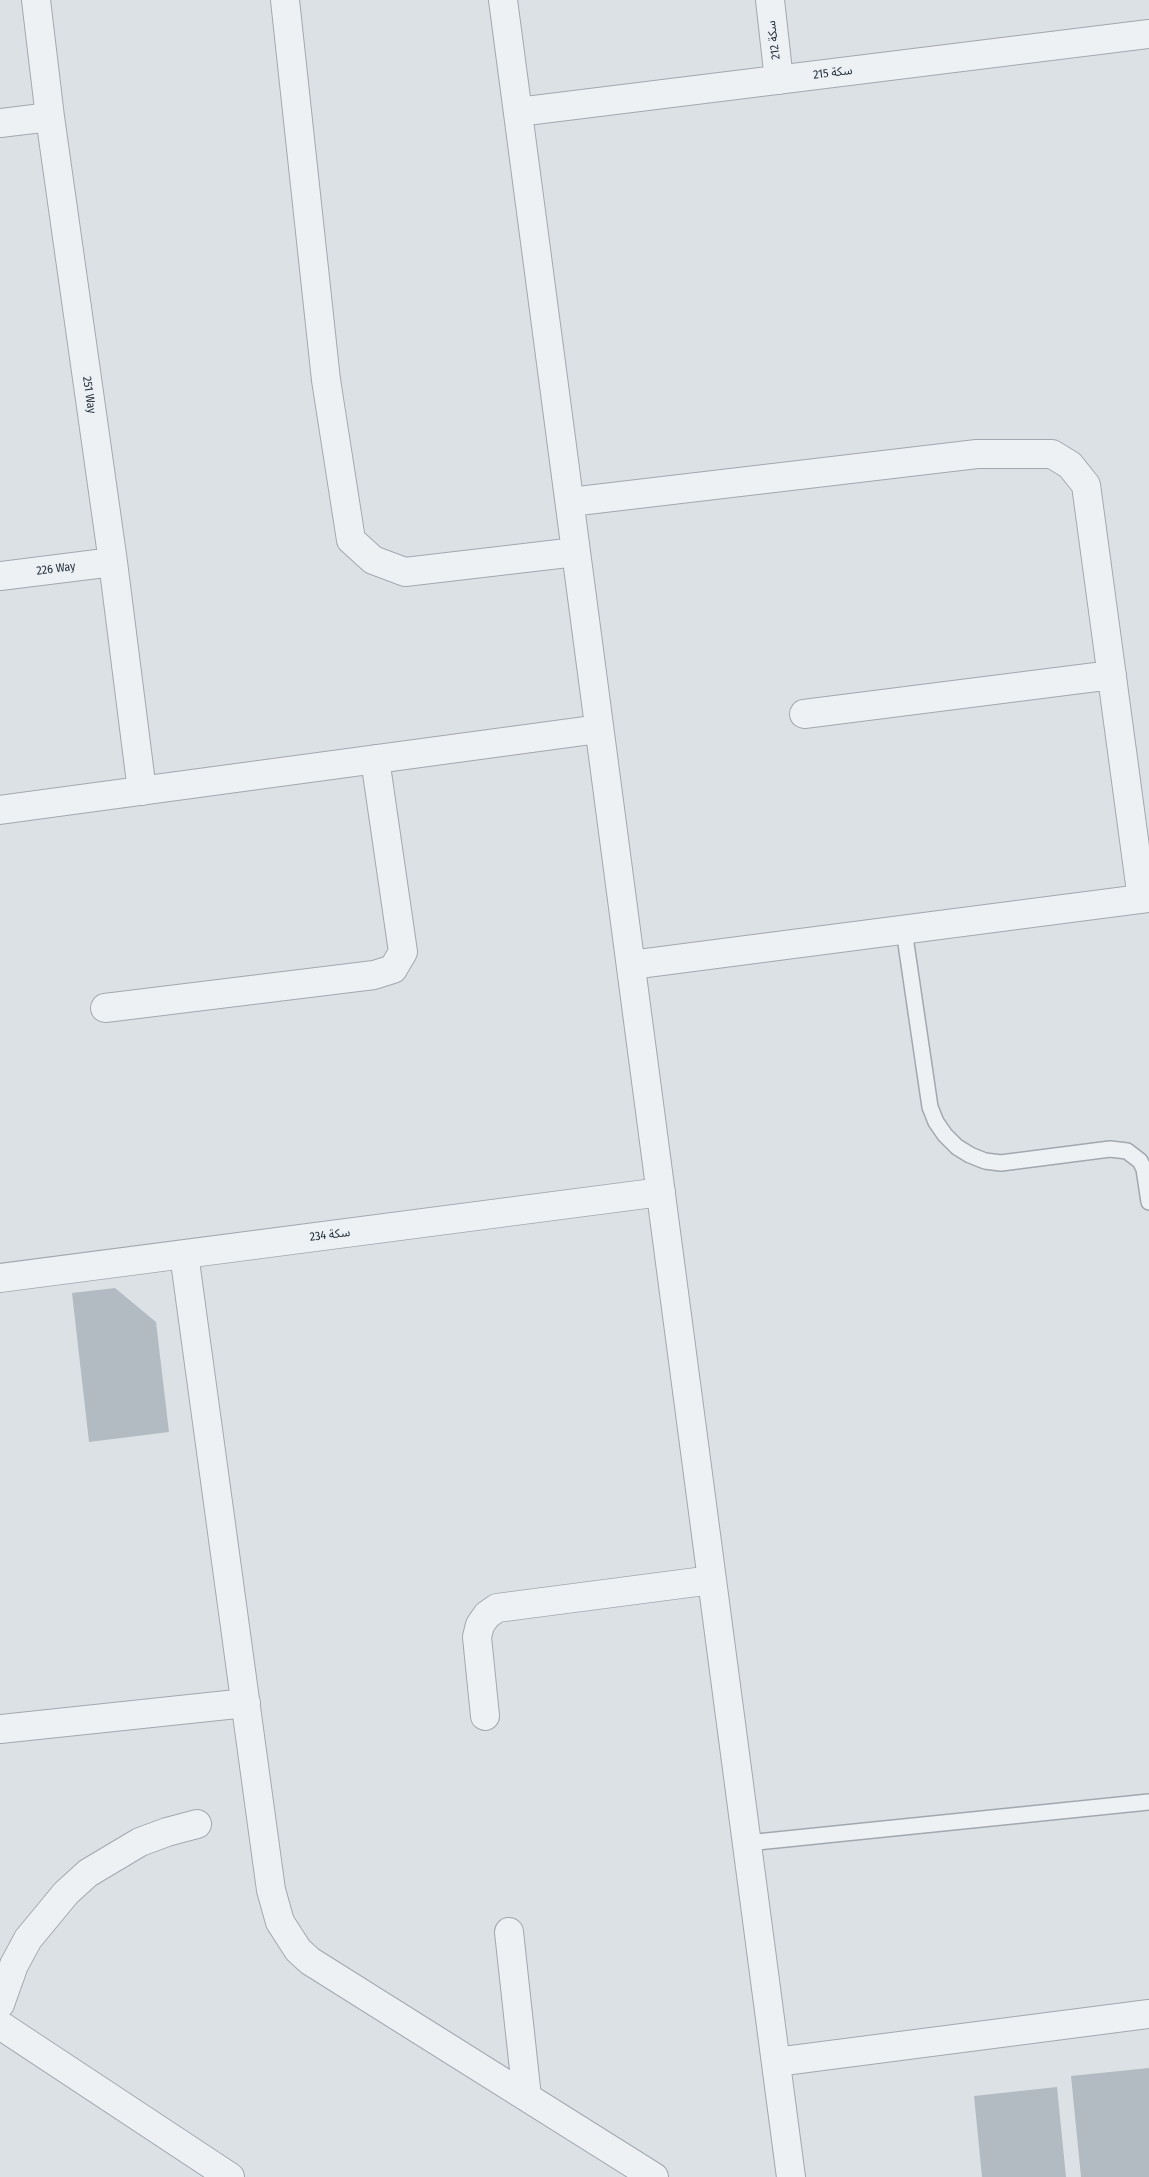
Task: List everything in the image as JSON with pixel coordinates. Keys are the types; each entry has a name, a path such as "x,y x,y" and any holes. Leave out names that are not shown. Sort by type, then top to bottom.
{"street":[{"name":"251 Way","path":"36,0 50,117 142,791"},
{"path":"285,0 326,380 351,540 373,560 405,572 576,552"},
{"path":"503,0 791,2177"},
{"name":"سكة 212","path":"770,0 779,80"},
{"name":"سكة 215","path":"518,112 1149,34"},
{"path":"0,123 50,117"},
{"path":"570,502 978,454 1052,454 1070,465 1086,485 1112,675 1146,898 631,965"},
{"name":"226 Way","path":"0,576 112,562"},
{"path":"804,714 1112,675"},
{"path":"0,810 599,729"},
{"path":"105,1008 374,975 393,969 403,952 375,759"},
{"name":"سكة 234","path":"0,1278 661,1192"},
{"path":"184,1254 271,1890 280,1922 288,1937 310,1961 654,2177"},
{"path":"485,1716 476,1637 480,1625 487,1615 497,1608 712,1580"},
{"path":"0,1729 246,1703"},
{"path":"0,2004 14,1965 28,1939 66,1893 95,1869 140,1842 196,1824"},
{"path":"509,1932 527,2097"},
{"path":"776,2062 1149,2014"},
{"path":"0,2025 230,2177"}],"lane":[{"path":"904,930 928,1100 936,1122 945,1135 970,1155 985,1161 1001,1163 1110,1149 1127,1151 1140,1161 1144,1169 1149,1202"},
{"path":"747,1843 1149,1802"}],"building":[{"path":"115,1288 156,1322 169,1432 89,1442 72,1293"},
{"path":"1149,2068 1149,2177 1081,2177 1071,2076"},
{"path":"1057,2087 1066,2177 982,2177 974,2096"}]}
